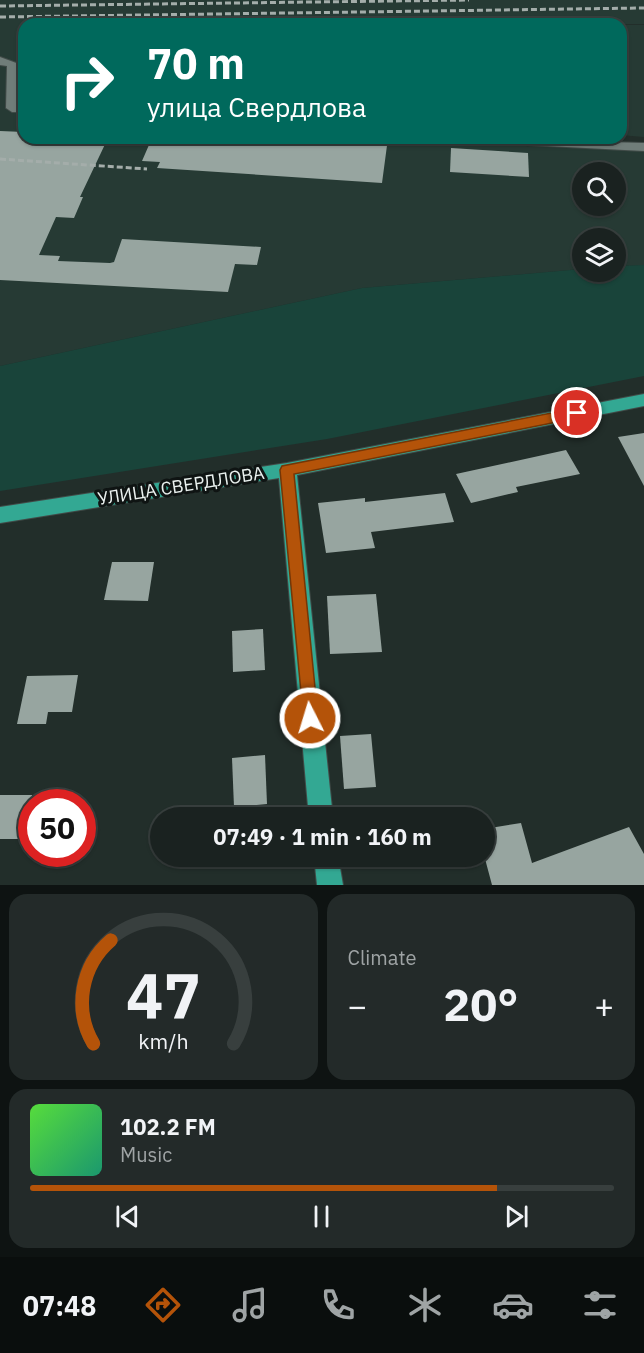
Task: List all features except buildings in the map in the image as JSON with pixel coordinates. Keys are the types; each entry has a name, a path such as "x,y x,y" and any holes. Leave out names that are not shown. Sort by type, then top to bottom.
{"main road":[{"name":"УЛИЦА СВЕРДЛОВА","path":"0,515 287,470 644,400"},
{"path":"287,470 320,807"},
{"path":"328,867 330,885"}],"street":[{"path":"0,61 13,64 12,108 18,108"},
{"path":"562,144 644,147"}],"shaded area":[{"path":"0,0 644,0 644,24 627,24 627,18 18,18 18,144 477,144 644,151 644,265 626,266 626,228 572,228 572,270 362,288 0,366"},
{"path":"627,25 644,25 644,137 627,136"}],"green space":[{"path":"644,265 644,376 327,439 0,491 0,366 362,288 572,270 572,282 626,282 626,266"}],"railway":[{"path":"0,6 469,0"},
{"path":"0,17 644,8"},
{"path":"0,159 147,169"}],"route":[{"path":"310,718 287,470 577,413"}]}
